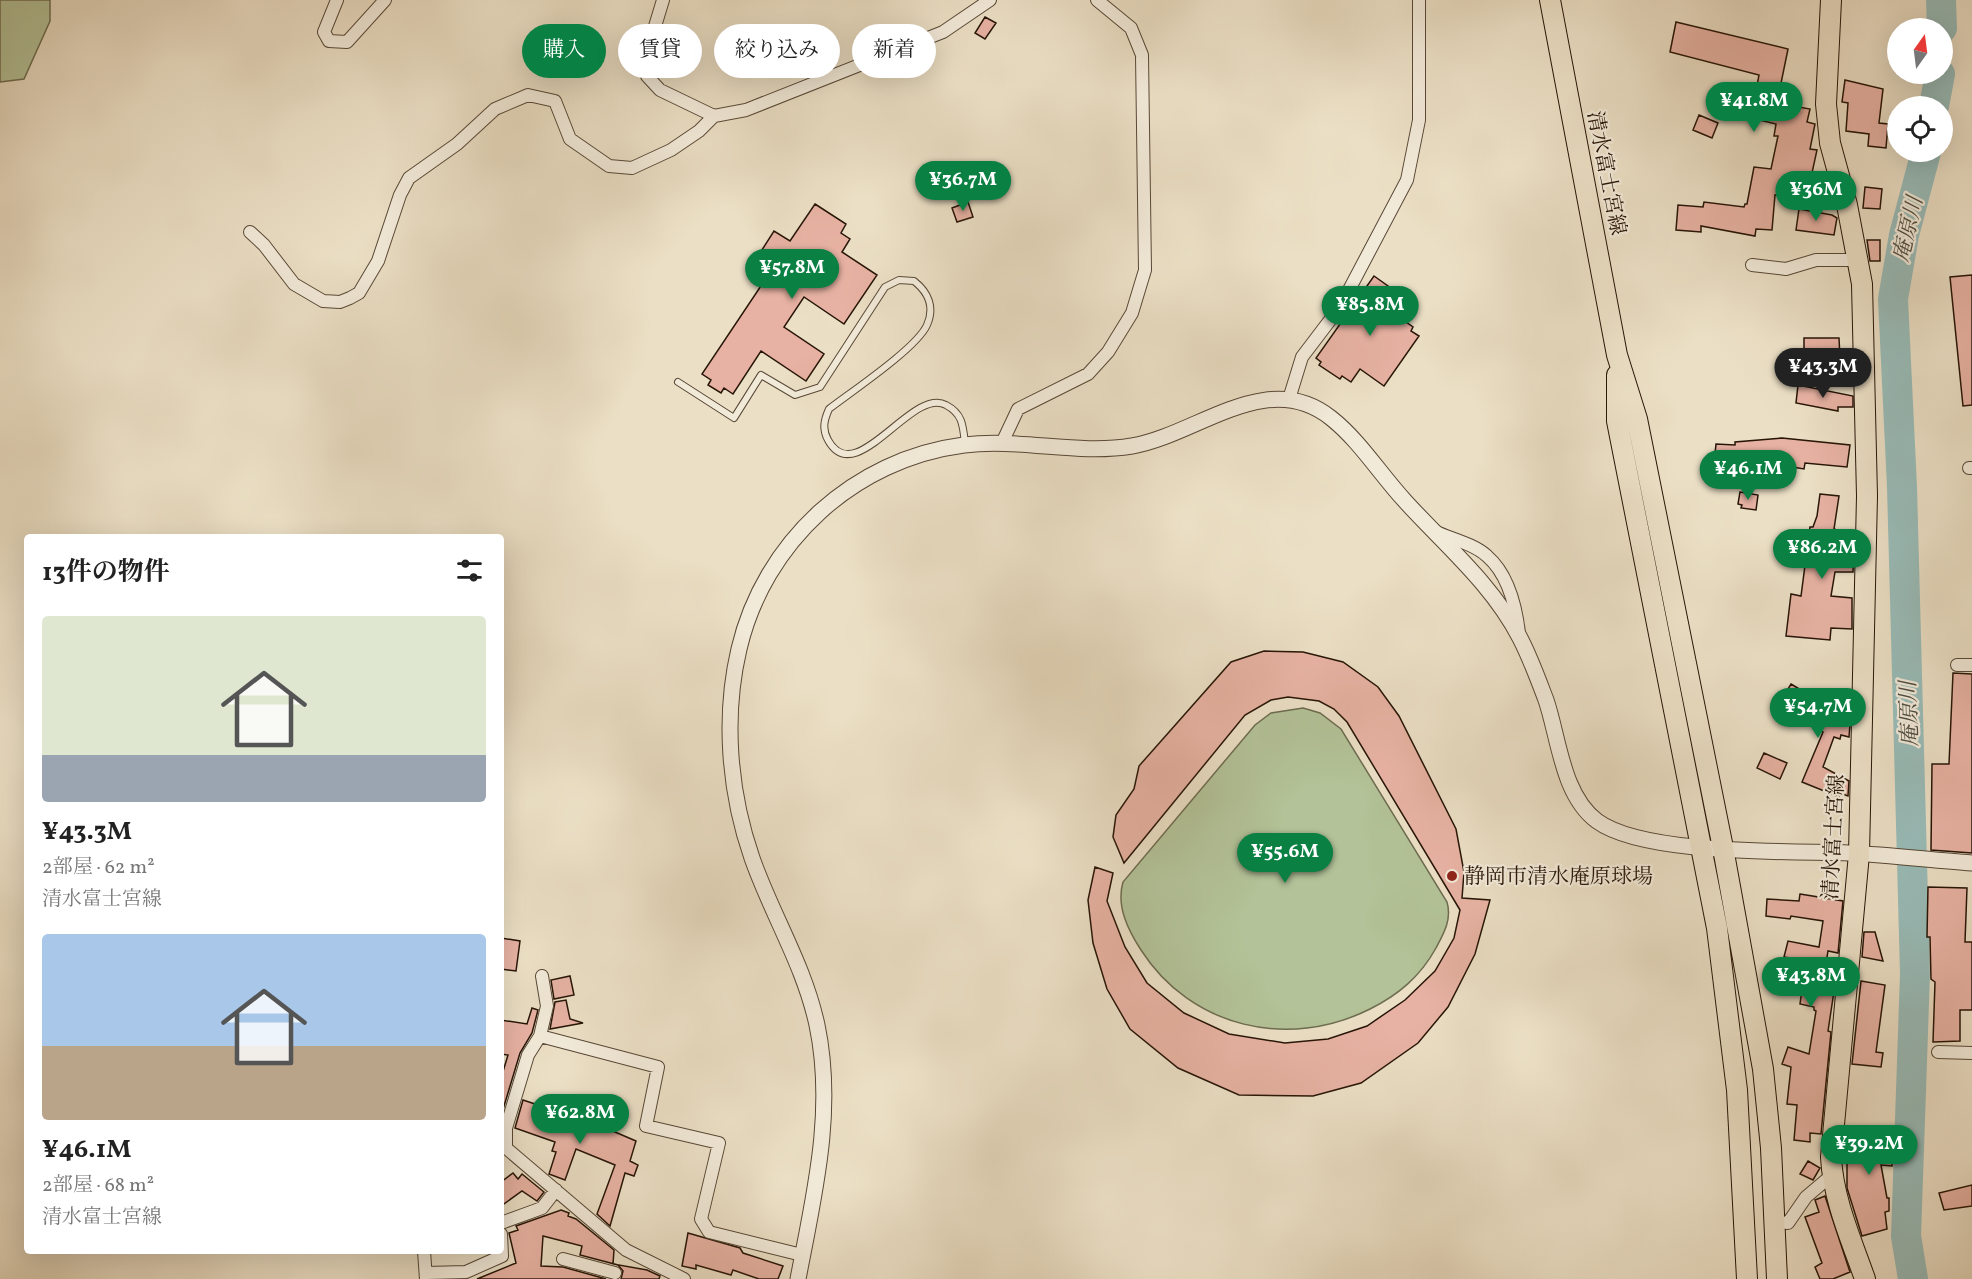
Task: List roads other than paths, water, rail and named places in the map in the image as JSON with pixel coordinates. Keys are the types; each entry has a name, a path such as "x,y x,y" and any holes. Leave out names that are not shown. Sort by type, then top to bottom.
{"main road":[{"name":"清水富士宮線","path":"1550,0 1617,355 1637,419 1723,848 1763,1069 1777,1279"},
{"name":"清水富士宮線","path":"1831,0 1826,104 1830,143 1847,205 1862,284 1867,496 1859,854 1831,1156 1832,1175 1840,1207 1865,1279"},
{"name":"清水富士宮線","path":"1617,355 1617,421 1717,928 1730,1015 1743,1158 1747,1279"}],"street":[{"path":"337,0 324,32 328,41 348,42 385,0"},
{"path":"663,0 646,56 647,76 660,90 714,116"},
{"path":"250,232 264,245 294,284 323,301 340,302 358,292 378,261 400,195 409,178 457,144 495,109 528,95 555,101 570,139 609,166 632,168 671,150 699,131 714,116 746,110 943,32 990,0"},
{"path":"1002,444 1018,409 1088,374 1108,352 1132,313 1144,270 1142,55 1131,28 1097,0"},
{"path":"1289,399 1302,357 1340,307 1407,180 1419,120 1419,0"},
{"path":"1752,265 1786,269 1816,260 1858,260"},
{"path":"798,1279 822,1149 824,1118 821,1052 805,980 754,863 737,797 731,764 730,730 737,653 748,614 763,583 781,553 814,515 832,500 876,473 926,453 965,445 1002,444 1100,449 1134,446 1179,432 1244,403 1289,399 1308,403 1329,416 1489,592 1519,636 1546,701 1574,793 1591,816 1606,827 1633,838 1700,847 1859,854 1972,863"},
{"path":"1435,532 1486,555 1497,567 1516,612 1519,636"},
{"path":"1957,665 1972,665"},
{"path":"504,1141 525,1066 540,1036 547,1006 542,976"},
{"path":"540,1036 658,1067 646,1126 719,1143 701,1219 709,1232 802,1255"},
{"path":"1938,1052 1972,1053"},
{"path":"504,1148 626,1250 684,1279"},
{"path":"1775,1222 1788,1223 1806,1197 1832,1175"},
{"path":"504,1222 542,1208 556,1190"},
{"path":"563,1259 613,1276 626,1250"},
{"path":"424,1254 426,1276 466,1272 502,1256 502,1254"}],"lane":[{"path":"678,382 734,418 762,375 795,395 820,387 885,286 899,280 914,281 929,297 931,311 927,327 912,344 829,409 824,422 825,434 831,446 843,452 859,453 925,403 942,403 956,410 963,422 965,445"}],"waterway":[{"name":"庵原川","path":"1941,0 1942,18"},
{"name":"庵原川","path":"1936,96 1938,84"},
{"name":"庵原川","path":"1913,1279 1906,1236 1915,974 1902,487 1893,299 1904,235 1923,162"}],"place":[{"name":"静岡市清水庵原球場","path":"1452,876"}]}
